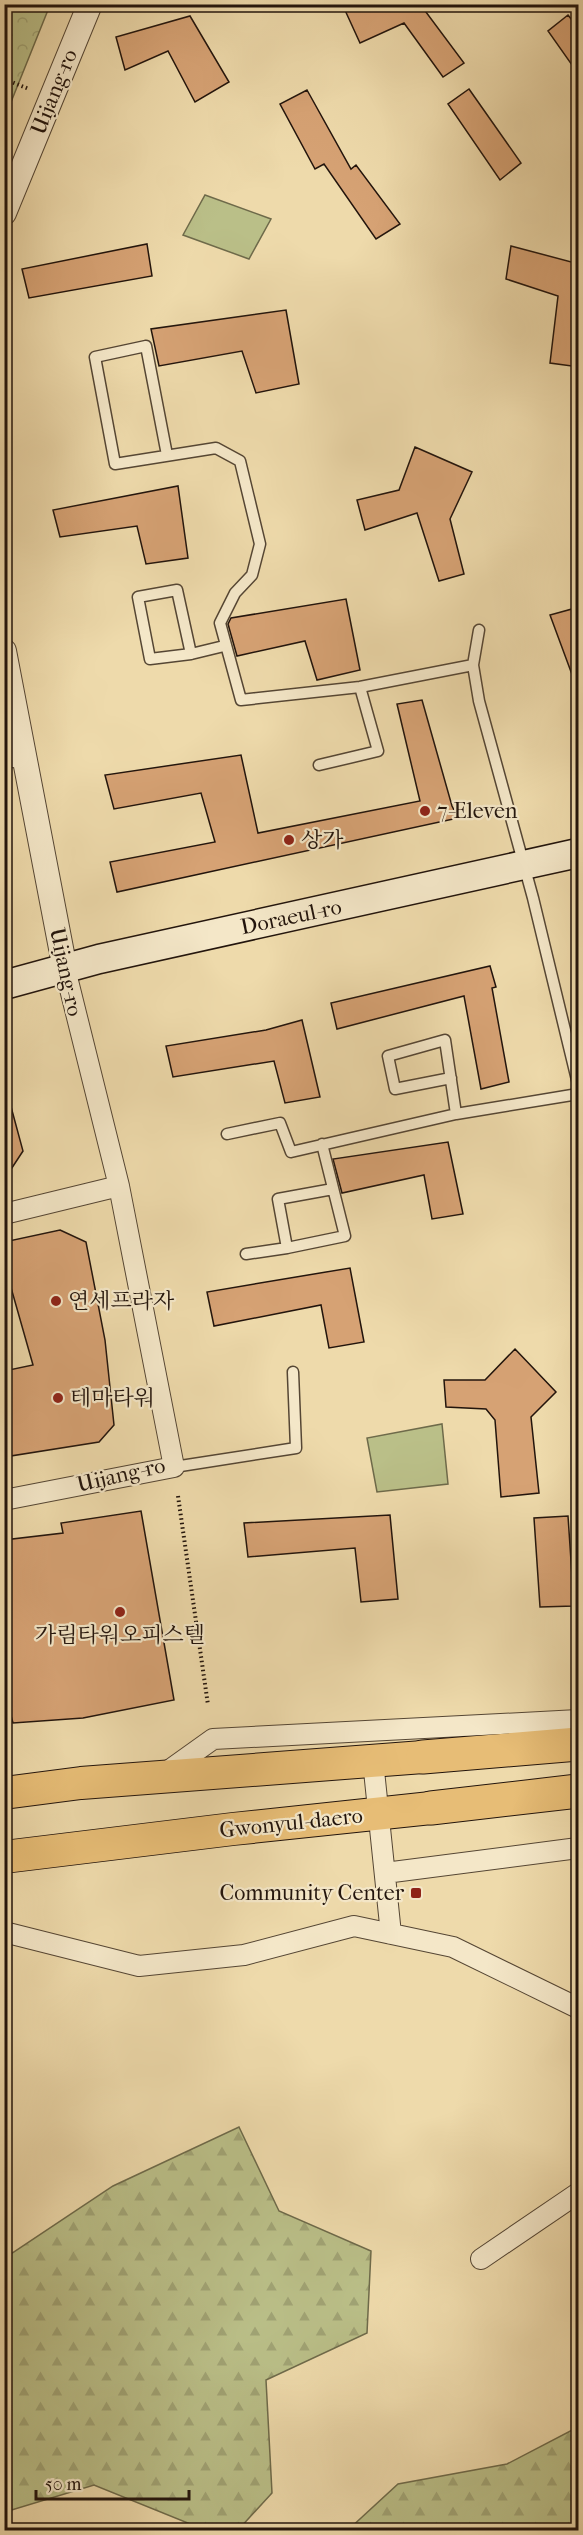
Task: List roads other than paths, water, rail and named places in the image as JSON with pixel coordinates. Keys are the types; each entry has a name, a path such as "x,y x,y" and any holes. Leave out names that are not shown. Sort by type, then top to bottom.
{"highway":[{"path":"423,1757 579,1743"},
{"name":"Gwonyul-daero","path":"431,1808 579,1791"}],"main road":[{"name":"Doraeul-ro","path":"4,985 99,959 579,853"},
{"path":"4,1793 81,1783 423,1757"},
{"name":"Gwonyul-daero","path":"4,1857 431,1808"}],"street":[{"name":"Uijang-ro","path":"4,213 90,4"},
{"name":"Uijang-ro","path":"4,651 14,757 64,969 119,1186 174,1467 4,1500"},
{"path":"4,1214 119,1186"},
{"path":"160,1777 213,1739 579,1720"},
{"path":"373,1761 391,1934"},
{"path":"385,1873 579,1848"},
{"path":"4,1932 139,1966 244,1955 354,1926 453,1947 579,2008"},
{"path":"481,2259 579,2193"}],"lane":[{"path":"167,455 146,346 95,357 115,464 216,448 240,461 260,544 252,575 235,593 220,623 241,700 360,687 473,665"},
{"path":"191,654 177,590 138,597 150,659 191,654 225,646"},
{"path":"479,630 473,665 479,701 524,866 579,1084"},
{"path":"319,765 378,751 360,687"},
{"path":"451,1078 395,1089 388,1056 445,1040 451,1078 456,1114"},
{"path":"227,1134 280,1122 291,1152 456,1114 579,1094"},
{"path":"246,1254 345,1236 322,1144"},
{"path":"287,1248 278,1199 333,1189"},
{"path":"174,1467 297,1448 293,1372"}],"place":[{"name":"7-Eleven","path":"425,811"},
{"name":"상가","path":"289,840"},
{"name":"연세프라자","path":"56,1301"},
{"name":"테마타워","path":"58,1398"},
{"name":"가림타워오피스텔","path":"120,1612"},
{"name":"Community Center","path":"416,1893"}]}
